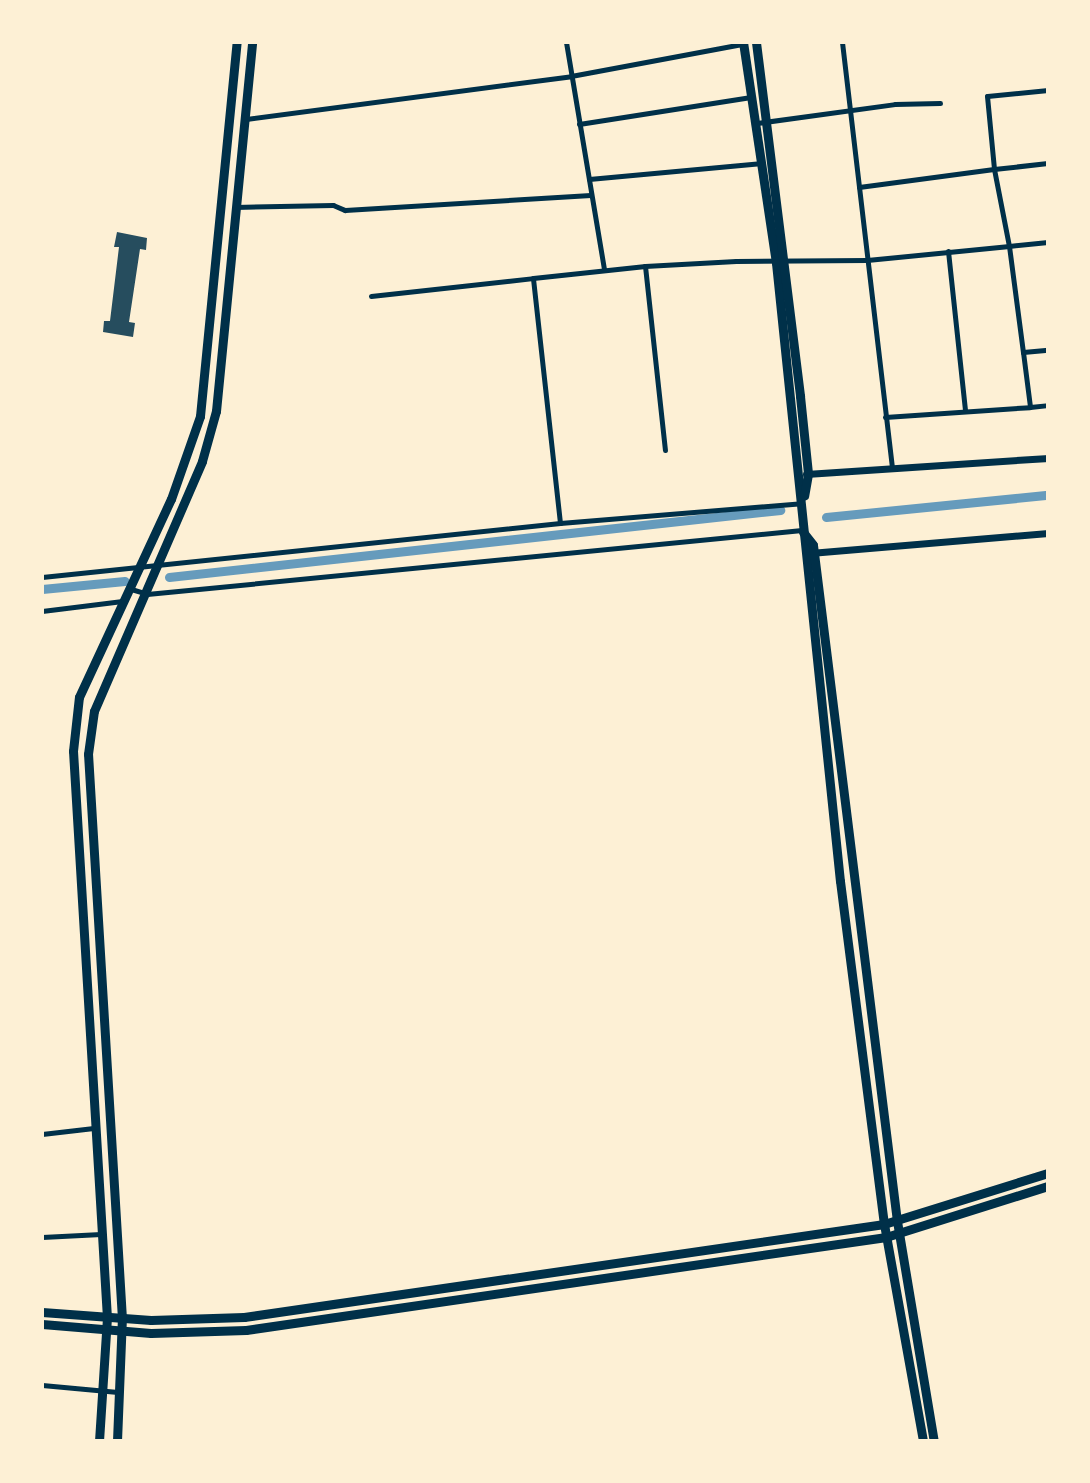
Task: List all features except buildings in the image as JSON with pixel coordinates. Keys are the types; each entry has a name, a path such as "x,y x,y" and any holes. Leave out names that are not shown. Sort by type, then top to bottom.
{"main road":[{"path":"99,1441 107,1318 73,751 79,697 171,499 200,416 237,42"},
{"path":"117,1441 122,1319 88,754 94,711 202,461 216,411 252,42"},
{"path":"756,42 762,122 808,474 802,503 802,530 809,553 897,1221 934,1441"},
{"path":"743,43 752,97 762,122 762,163 780,263 796,474 802,503"},
{"path":"809,553 884,1224 923,1441"},
{"path":"42,1312 122,1319 244,1317 884,1224 1048,1173"},
{"path":"42,1324 121,1331 246,1330 886,1237 1048,1186"}],"street":[{"path":"577,42 566,43 604,270"},
{"path":"842,42 892,469"},
{"path":"244,120 571,76 743,43"},
{"path":"1030,407 1009,246 994,169 987,96 1048,90"},
{"path":"579,124 752,97"},
{"path":"762,122 895,104 940,103"},
{"path":"589,179 762,163"},
{"path":"859,187 1048,163"},
{"path":"235,207 333,205 345,210 591,195"},
{"path":"371,296 645,266 736,261 867,260 1048,242"},
{"path":"948,251 965,411"},
{"path":"645,266 665,450"},
{"path":"533,278 560,523"},
{"path":"1023,352 1048,350"},
{"path":"885,417 1048,405"},
{"path":"796,474 1048,458"},
{"path":"42,577 560,523 802,503"},
{"path":"129,588 147,594 802,530"},
{"path":"809,553 1048,533"},
{"path":"42,611 123,601"},
{"path":"42,1134 95,1128"},
{"path":"42,1237 102,1234"},
{"path":"42,1385 119,1392"}],"waterway":[{"path":"826,517 1048,495"},
{"path":"169,577 780,510"},
{"path":"42,589 125,581"}]}
